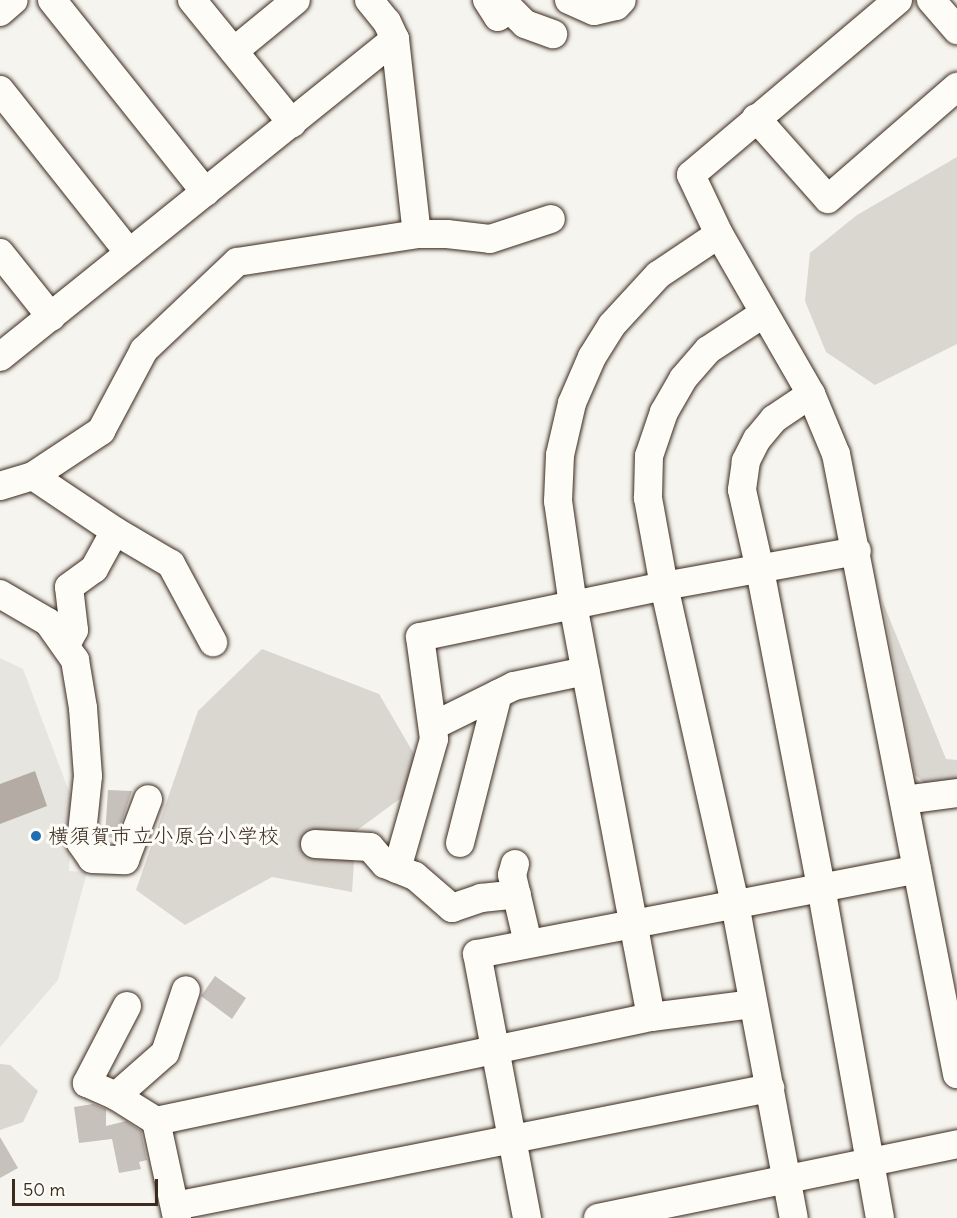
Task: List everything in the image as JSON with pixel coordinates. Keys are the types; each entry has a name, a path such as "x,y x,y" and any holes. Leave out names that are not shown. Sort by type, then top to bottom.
{"street":[{"path":"0,12 14,0"},
{"path":"52,0 205,192"},
{"path":"192,0 292,123"},
{"path":"234,51 296,0"},
{"path":"369,0 387,22 394,39 417,234"},
{"path":"487,0 498,16 510,9 525,24 553,34"},
{"path":"569,0 594,12 616,6 622,0"},
{"path":"898,0 691,175 719,234 811,394 836,454 857,551 957,1074"},
{"path":"931,0 957,30"},
{"path":"0,357 394,39"},
{"path":"756,118 828,199 957,87"},
{"path":"0,90 129,253"},
{"path":"0,486 33,476 100,431 144,350 237,262 417,234 447,234 490,239 551,219"},
{"path":"651,1017 573,605 558,501 560,455 573,403 592,357 612,325 633,299 658,275 719,234"},
{"path":"0,253 51,317"},
{"path":"763,314 708,350 683,379 664,412 649,456 648,498 664,586 735,904 752,1004 789,1181 794,1218"},
{"path":"811,394 774,419 757,439 746,461 742,490 760,570 821,887 880,1218"},
{"path":"33,476 115,531 171,564 213,642"},
{"path":"66,645 74,630 69,587 94,569 115,531"},
{"path":"397,869 434,739 420,637 664,586 857,551"},
{"path":"0,594 48,622 75,660 83,708 88,776 81,843 92,858 125,860 147,798"},
{"path":"433,726 514,686 585,670"},
{"path":"460,843 498,694"},
{"path":"904,800 957,793"},
{"path":"315,844 369,847 385,864 415,876 452,908 482,898 517,894"},
{"path":"515,864 513,875 528,943"},
{"path":"527,1218 477,954 633,922 917,869"},
{"path":"116,1096 165,1053 186,990"},
{"path":"126,1006 76,1083 116,1096 156,1121 651,1017 752,1004"},
{"path":"156,1121 176,1212 512,1138 770,1088"},
{"path":"598,1218 789,1181 957,1144"}],"shaded area":[{"path":"957,157 957,344 875,385 826,352 805,301 810,253 857,215"},
{"path":"882,600 946,759 957,760 957,786 932,789 915,775"},
{"path":"262,649 379,694 417,759 405,795 356,831 352,892 272,877 185,925 136,890 198,711"},
{"name":"横須賀市立小原台小学校","path":"0,658 23,669 73,802 69,871 87,872 58,980 0,1047"},
{"path":"35,771 47,806 0,824 0,784"},
{"path":"0,1064 10,1065 38,1091 23,1122 0,1130"}],"building":[{"path":"108,790 132,791 116,838 105,837"},
{"path":"215,976 246,998 232,1019 201,996"},
{"path":"93,1104 106,1109 106,1126 126,1121 141,1131 147,1160 139,1162 141,1169 119,1173 112,1139 79,1143 74,1107"},
{"path":"0,1137 18,1168 0,1178"}],"place":[{"name":"横須賀市立小原台小学校","path":"36,836"}]}
